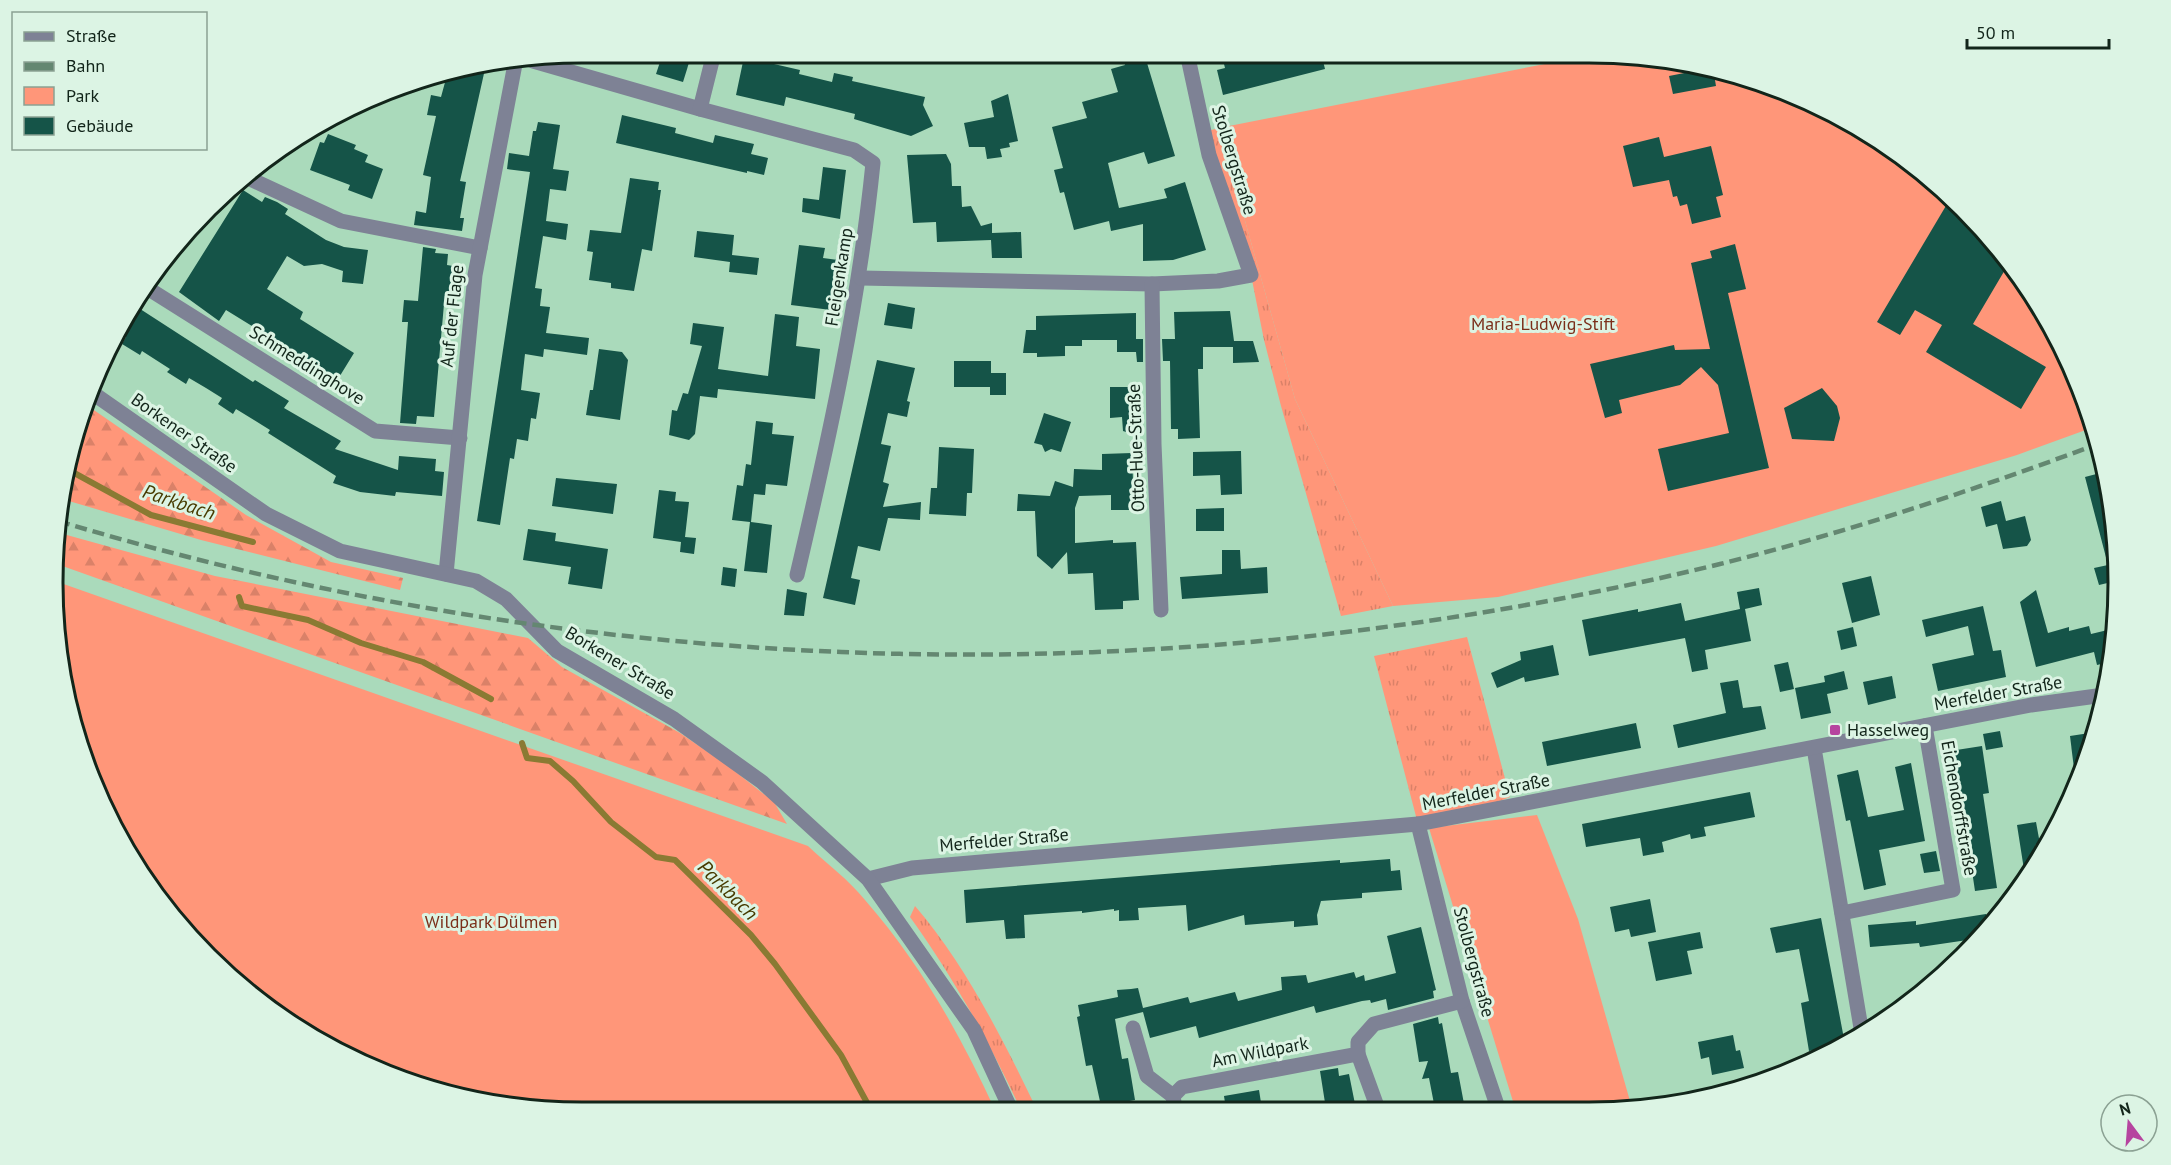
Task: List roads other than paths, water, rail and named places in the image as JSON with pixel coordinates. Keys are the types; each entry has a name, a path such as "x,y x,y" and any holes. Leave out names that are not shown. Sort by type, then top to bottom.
{"street":[{"path":"700,109 712,63"},
{"name":"Stolbergstraße","path":"1152,284 1218,281 1251,275 1209,155 1189,63"},
{"name":"Fleigenkamp","path":"545,64 854,150 869,158 873,163 861,278 817,501 797,575"},
{"name":"Auf der Flage","path":"446,574 480,248 514,67"},
{"path":"254,181 341,221 480,248"},
{"path":"861,278 1152,284"},
{"name":"Otto-Hue-Straße","path":"1152,284 1154,444 1161,610"},
{"name":"Schmeddinghove","path":"155,288 375,431 460,438"},
{"name":"Borkener Straße","path":"98,396 266,514 340,551 476,581 492,589 506,599 557,651 674,718 762,782 867,879 974,1030 1007,1102"},
{"name":"Merfelder Straße","path":"867,879 912,868 1418,824 2031,705 2095,696"},
{"name":"Eichendorffstraße","path":"1842,913 1953,890 1925,726"},
{"path":"1814,748 1860,1024"},
{"name":"Stolbergstraße","path":"1418,824 1462,1001 1496,1102"},
{"path":"1375,1102 1358,1054 1359,1042 1374,1024 1462,1001"},
{"name":"Am Wildpark","path":"1133,1028 1146,1076 1173,1102"},
{"name":"Am Wildpark","path":"1174,1102 1182,1087 1358,1054"}],"waterway":[{"name":"Parkbach","path":"75,473 151,515 253,542"},
{"path":"239,597 242,606 308,620 361,643 423,662 491,699"},
{"name":"Parkbach","path":"522,743 527,758 550,761 573,781 611,822 656,857 675,860 751,935 775,964 841,1055 867,1102"}],"railway":[{"path":"66,523 262,575 468,615 677,641 886,654 1096,652 1305,637 1513,607 1720,564 1816,538 1958,494 2090,447"}],"place":[{"name":"Hasselweg","path":"1835,730"}],"park label":[{"name":"Maria-Ludwig-Stift","path":"1543,324"},
{"name":"Wildpark Dülmen","path":"491,922"}]}
